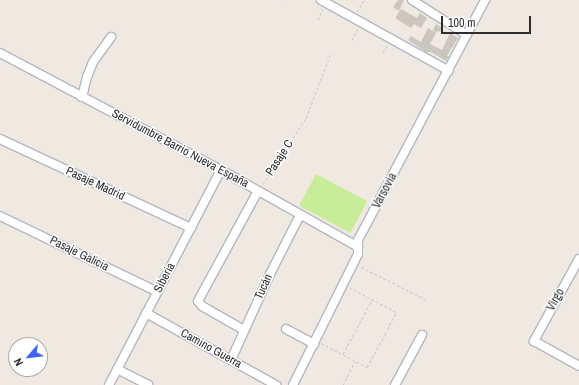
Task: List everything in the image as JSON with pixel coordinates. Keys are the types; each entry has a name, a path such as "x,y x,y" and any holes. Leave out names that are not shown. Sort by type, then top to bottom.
{"street":[{"path":"412,0 467,36"},
{"name":"Varsovia","path":"293,385 358,254 358,240 449,71 485,0"},
{"path":"324,1 449,71"},
{"path":"82,97 86,77 93,62 111,37"},
{"name":"Servidumbre Barrio Nueva España","path":"0,53 221,170 300,216 358,247"},
{"name":"Pasaje Madrid","path":"0,139 191,228"},
{"name":"Siberia","path":"109,385 221,170"},
{"path":"244,330 202,306 198,301 258,191"},
{"name":"Pasaje Galicia","path":"0,216 158,292"},
{"name":"Tucán","path":"231,360 270,274 300,216"},
{"name":"Virgo","path":"579,259 534,341 579,366"},
{"name":"Camino Guerra","path":"146,313 276,385"},
{"path":"286,330 315,342"},
{"path":"397,384 422,335"},
{"path":"117,369 148,385"}],"path":[{"path":"353,18 364,0"},
{"path":"318,20 324,1"},
{"path":"352,40 362,22"},
{"path":"384,53 391,39"},
{"name":"Pasaje C","path":"258,191 306,118 331,53"},
{"path":"352,264 359,266 425,299"},
{"path":"315,342 343,354 367,367 396,312 343,284"},
{"path":"343,354 372,300"},
{"path":"342,385 355,361"}],"green space":[{"path":"316,174 367,201 350,233 299,206"}],"building":[{"path":"398,0 404,0 399,11 393,7"},
{"path":"401,9 417,18 420,13 427,18 421,28 414,24 411,28 395,18"},
{"path":"436,24 442,28 440,32 438,31 436,33 433,30"},
{"path":"428,28 436,33 430,44 442,50 450,33 458,38 447,56 449,56 446,61 431,52 426,52 408,40 411,36 421,42"}]}
